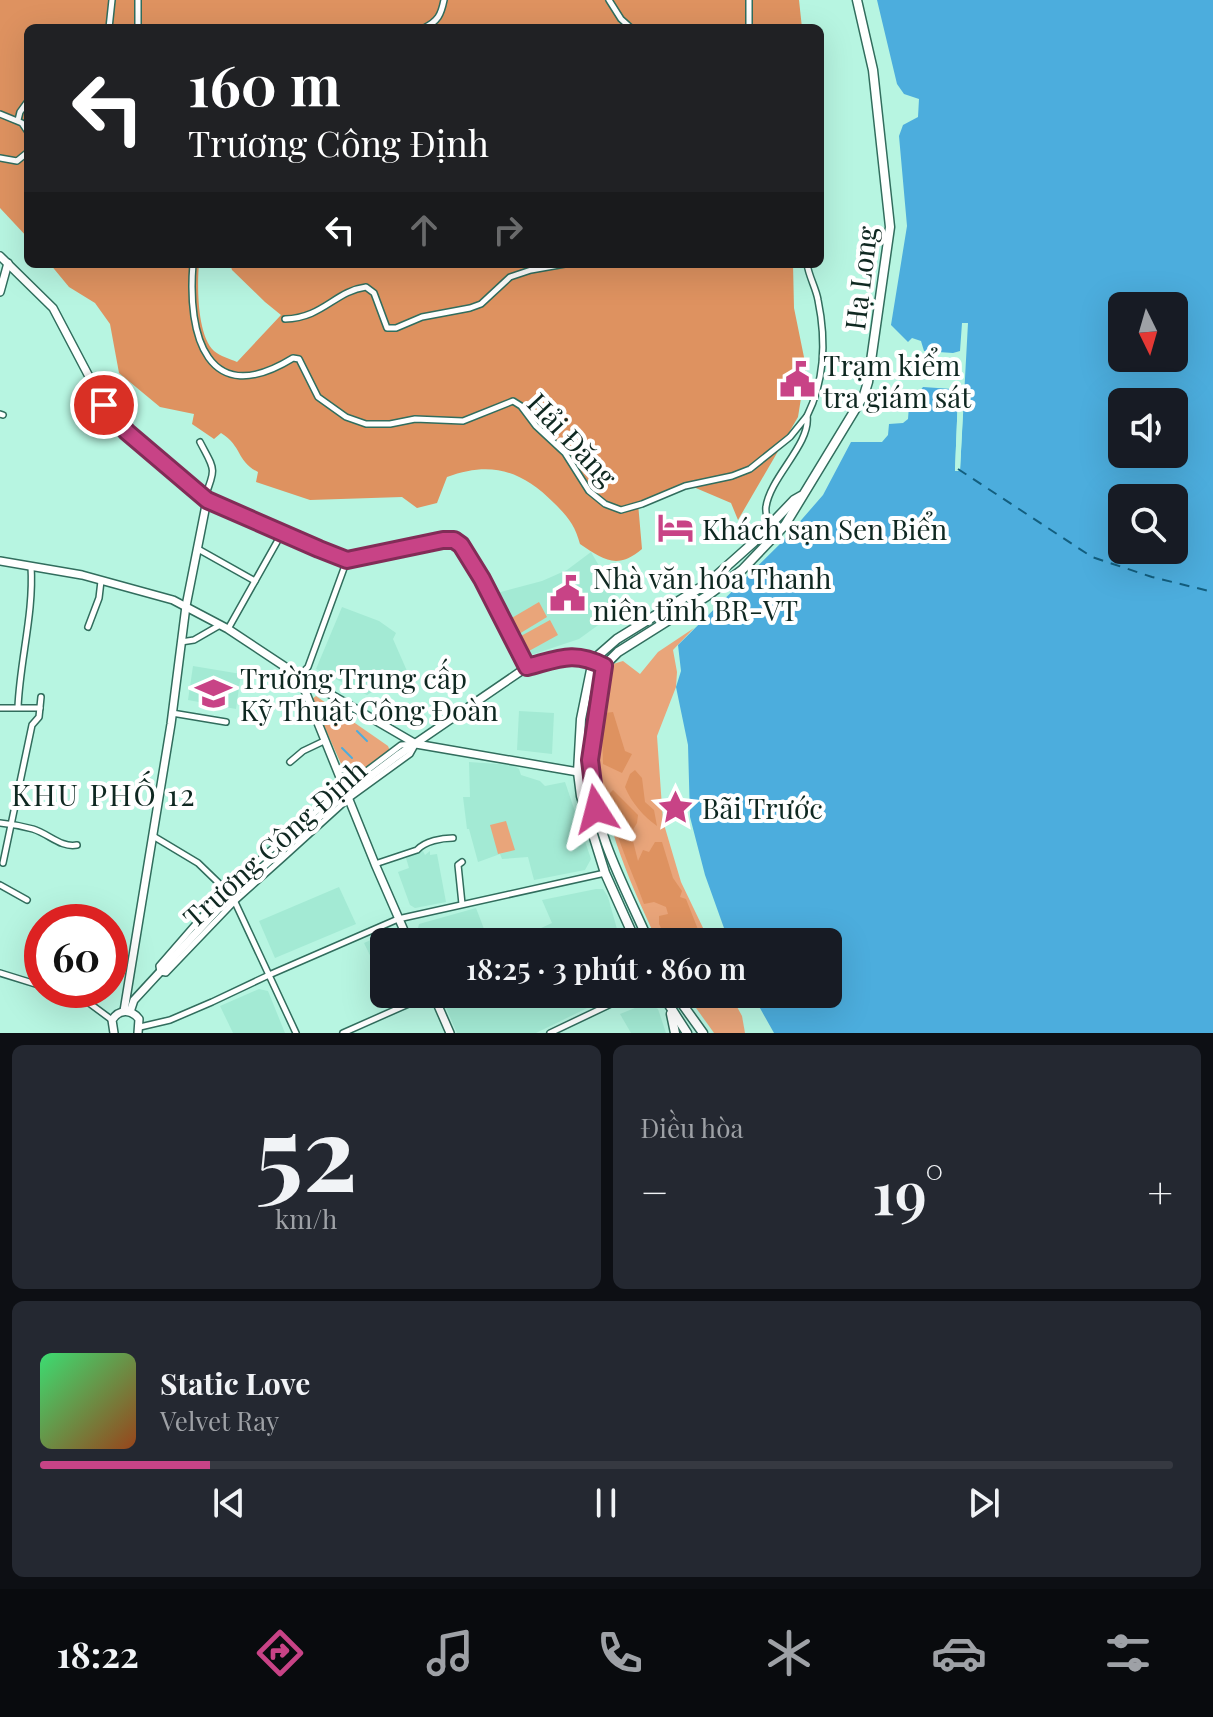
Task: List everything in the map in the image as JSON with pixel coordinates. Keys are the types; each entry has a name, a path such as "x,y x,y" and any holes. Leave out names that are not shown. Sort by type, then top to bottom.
{"main road":[{"name":"Hạ Long","path":"604,666 618,652 712,587 801,496 846,426 868,382 890,238 876,88 857,0"},
{"path":"0,256 59,316 98,394 116,420 206,498 347,560 454,540 461,545 482,579 527,667"},
{"path":"0,292 8,263"},
{"name":"Hạ Long","path":"593,660 617,639 742,570 797,508 801,496"},
{"path":"139,1030 137,1016 127,1012 186,606 206,498"},
{"path":"769,526 776,534"},
{"path":"0,561 101,581 173,600 224,627 299,676 416,744 578,772"},
{"name":"Trương Công Định","path":"112,1020 116,1015 127,1012 134,1000 231,895 346,794 527,667 571,655 604,666"},
{"path":"593,660 581,719 578,772 583,806 605,873 630,928"},
{"path":"604,666 592,742 592,789 613,858 643,928"},
{"path":"299,676 402,928"},
{"path":"438,1008 450,1033"},
{"path":"685,1008 703,1033"},
{"path":"670,1009 675,1033"},
{"path":"670,1009 687,1033"},
{"path":"112,1020 114,1033"}],"street":[{"path":"109,24 112,0"},
{"path":"138,0 138,24"},
{"path":"432,24 442,14 444,0"},
{"path":"609,0 627,24"},
{"path":"749,0 749,24"},
{"path":"18,120 24,109"},
{"path":"0,114 18,120 24,127"},
{"path":"0,158 17,161 24,155"},
{"name":"Hải Đăng","path":"193,268 191,297 198,340 205,354 222,370 245,378 293,358 299,359 318,397 346,417 371,425 415,419 463,421 513,401 565,453 589,491 617,510 642,504 685,486 750,469 790,437 807,416"},
{"path":"285,319 306,317 356,288 366,287 374,293 387,328 396,328 422,317 481,304 510,277 542,268"},
{"path":"769,526 766,509 771,492 805,431 823,368 818,298 808,268"},
{"path":"200,442 214,475 206,498"},
{"path":"181,642 224,627 282,533"},
{"path":"198,549 255,581"},
{"path":"299,676 308,667 347,560"},
{"path":"18,707 20,671 33,592 31,566"},
{"path":"88,627 99,598 101,581"},
{"path":"3,863 41,697"},
{"path":"0,708 40,708"},
{"path":"172,713 226,722"},
{"path":"290,762 303,751 324,741"},
{"path":"0,823 37,831 62,844 77,845"},
{"path":"153,836 198,863 231,895 296,1033"},
{"path":"375,864 436,841 453,838"},
{"path":"462,862 458,865 462,904"},
{"path":"139,1030 184,1014 398,919 605,873"},
{"path":"0,885 27,900"},
{"path":"0,973 24,980"},
{"path":"96,1008 112,1020"},
{"path":"343,1033 400,1008"},
{"path":"550,1033 603,1008"}],"shaded area":[{"path":"0,0 799,0 802,24 24,24 24,234 0,208"},
{"path":"53,268 199,268 201,322 208,344 222,356 237,362 281,315 231,268 793,268 794,308 806,367 798,417 738,520 731,503 684,483 638,503 642,549 618,561 604,558 580,544 570,522 554,503 530,483 505,472 478,470 447,477 437,503 417,508 402,497 310,500 256,482 258,472 246,463 228,438 221,433 214,439 192,424 194,414 160,407 119,373 110,324 95,303 69,287"},
{"path":"591,552 623,607 579,639 531,655 497,593 542,581 567,570"},
{"path":"539,602 547,617 519,634 510,619"},
{"path":"342,607 379,621 396,633 393,639 407,671 367,695 316,669"},
{"path":"550,620 558,635 529,651 521,636"},
{"path":"694,628 673,650 676,687 657,736 663,821 681,882 703,928 652,928 619,850 600,776 600,722 609,672 613,664 623,661 640,674 658,652"},
{"name":"Trường Trung cấp Kỹ Thuật Công Đoàn","path":"193,666 241,674 236,709 188,700"},
{"path":"316,696 388,746 390,751 354,775 346,775 312,699"},
{"path":"519,711 554,713 552,754 517,750"},
{"path":"613,712 625,751 632,754 622,773 603,764 605,713"},
{"path":"469,762 512,765 519,769 521,775 540,781 545,786 565,782 591,859 585,870 534,880 528,857 502,859 500,854 478,862 467,829 463,797 470,797"},
{"path":"635,770 642,778 645,802 654,810 657,826 638,809 625,787"},
{"path":"613,790 638,815 631,833 638,861 643,850 649,852 655,842 662,842 673,878 682,891 680,897 686,899 697,928 661,928 659,916 668,914 666,907 654,902 644,904 614,823 608,795"},
{"path":"506,821 515,850 498,854 490,825"},
{"path":"423,851 425,855 430,851 430,855 437,854 446,902 415,908 410,905 398,872 409,868 406,858"},
{"path":"339,887 356,924 275,958 259,921"},
{"path":"603,889 617,928 541,928 552,923 542,900"},
{"path":"476,908 484,928 418,928 419,924"},
{"path":"370,940 370,955 364,943"},
{"path":"259,989 268,991 285,1033 233,1033 220,1006"},
{"path":"446,1008 587,1008 536,1033 457,1033"},
{"path":"635,1008 656,1008 666,1033 631,1033 620,1014"},
{"path":"696,1008 738,1008 745,1033 714,1033"}],"water":[{"path":"877,0 1213,0 1213,1033 774,1033 760,1008 842,1008 842,928 724,928 705,875 690,817 688,745 676,687 681,671 678,645 783,541 823,495 851,442 882,442 888,435 889,424 903,423 908,419 910,393 917,395 923,387 952,389 958,396 955,470 960,470 968,323 962,323 960,351 953,353 924,351 921,341 912,338 908,342 891,325 907,226 899,136 903,125 918,117 919,99 904,94 897,84"}],"pier":[{"path":"952,389 964,390 960,471 955,471 958,396"}],"waterway":[{"path":"357,731 367,741"},
{"path":"342,748 352,758"}],"ferry route":[{"path":"958,469 1092,557 1152,577 1213,592"}],"place":[{"name":"Trạm kiểm tra giám sát","path":"797,380"},
{"name":"Khách sạn Sen Biển","path":"676,528"},
{"name":"Nhà văn hóa Thanh niên tỉnh BR-VT","path":"567,593"},
{"name":"Trường Trung cấp Kỹ Thuật Công Đoàn","path":"214,693"},
{"name":"Bãi Trước","path":"676,807"}],"district":[{"name":"KHU PHỐ 12","path":"104,794"}],"route":[{"path":"104,405 127,432 207,500 347,560 443,540 454,540 461,545 527,667 571,655 586,656 604,666 590,760 596,809"}]}
